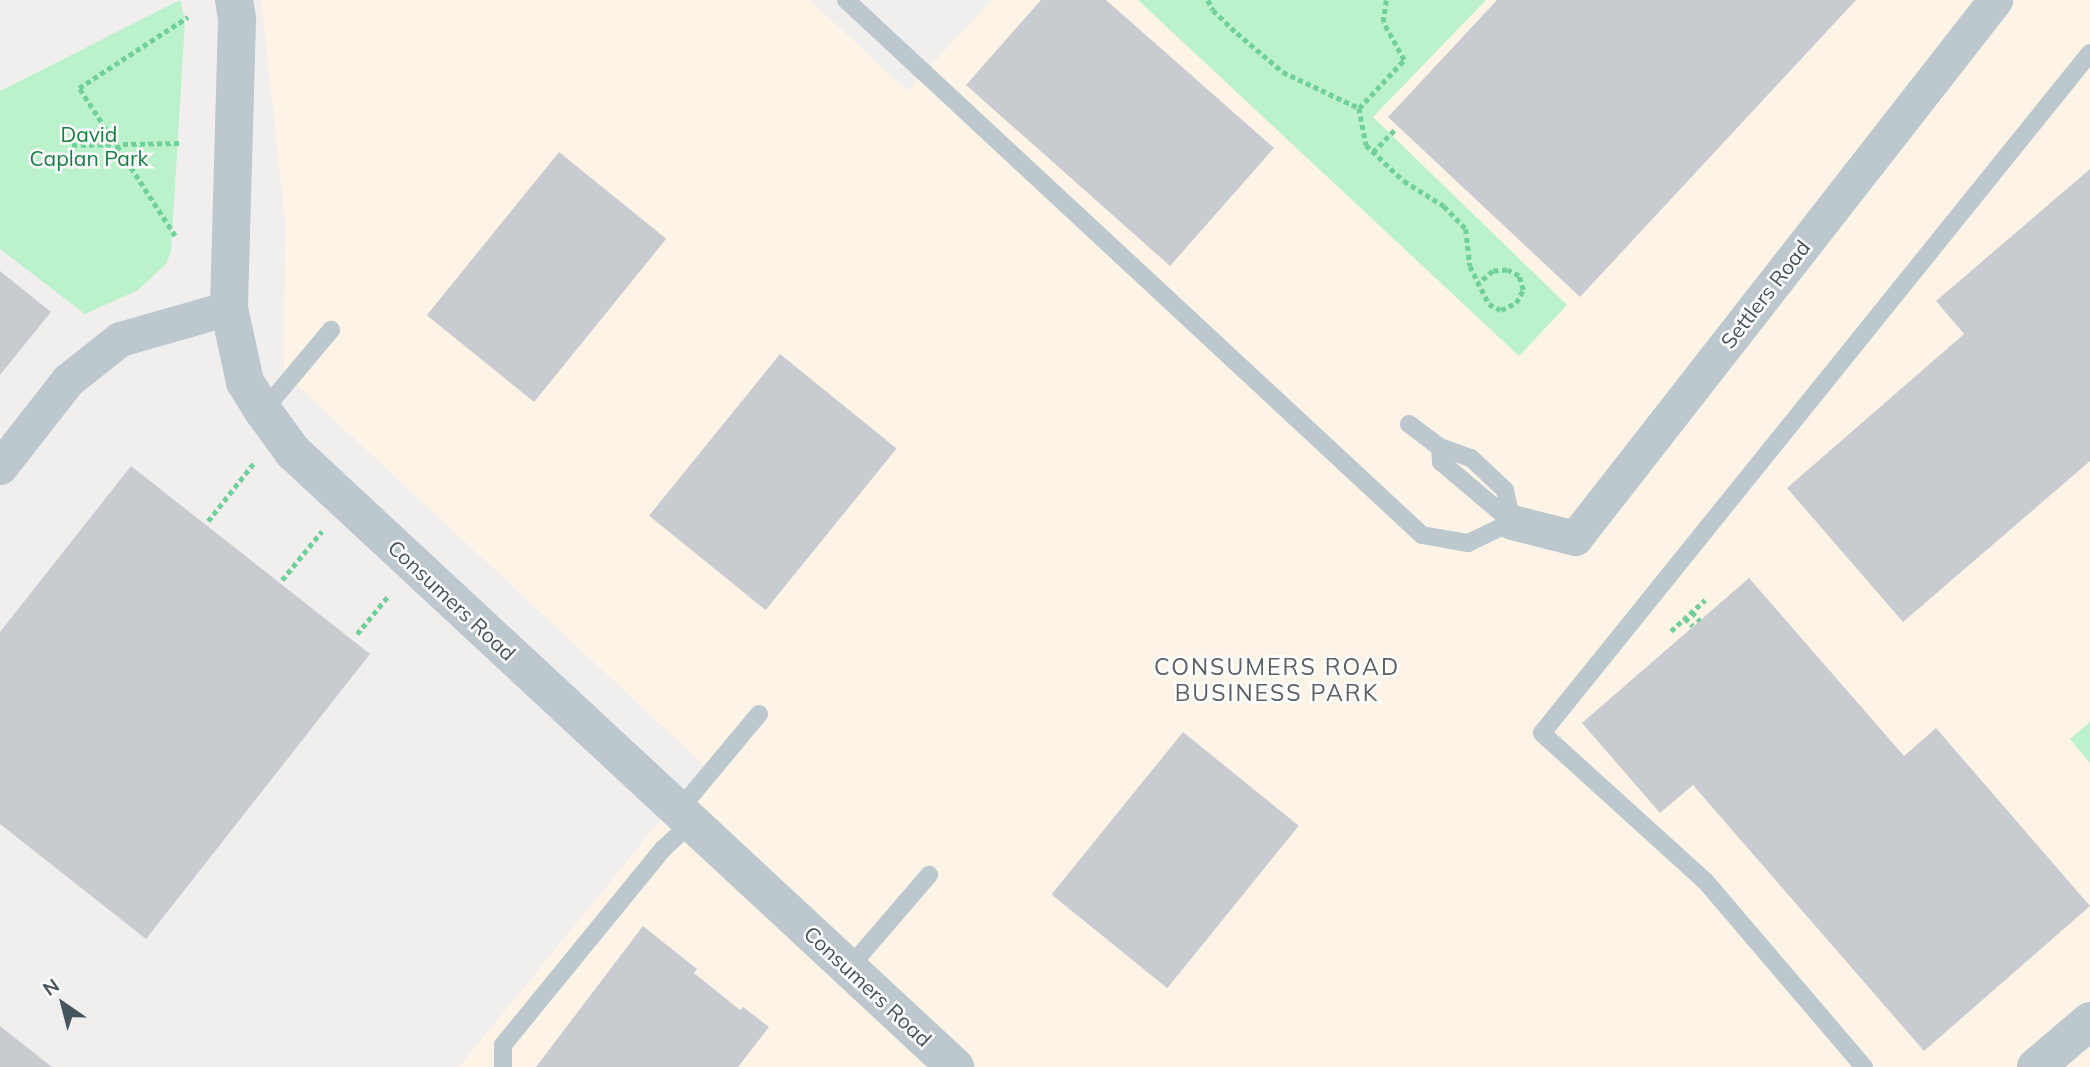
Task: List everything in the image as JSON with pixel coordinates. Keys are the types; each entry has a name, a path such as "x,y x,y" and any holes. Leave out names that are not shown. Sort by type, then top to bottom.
{"street":[{"name":"Consumers Road","path":"234,0 237,20 229,308 245,382 263,411 293,452 955,1067"},
{"name":"Settlers Road","path":"1512,522 1575,538 1995,0"},
{"path":"0,467 68,380 120,339 229,308"},
{"path":"2036,1067 2090,1021"}],"lane":[{"path":"846,0 1422,535 1468,543 1512,522 1504,490 1471,458 1440,447 1409,424"},
{"path":"1864,1067 1705,881 1542,733 2090,53"},
{"path":"263,411 331,330"},
{"path":"503,1067 503,1045 663,849 759,714"},
{"path":"849,968 929,875"}],"path":[{"path":"1208,0 1213,10 1283,72 1359,108"},
{"path":"1359,108 1404,60 1383,22 1387,0"},
{"path":"175,236 79,88 188,17"},
{"path":"1359,108 1366,145 1404,181 1444,206 1466,229 1470,266 1489,304 1501,310 1516,303 1523,290 1519,276 1507,270 1493,271 1479,283"},
{"path":"1373,152 1395,129"},
{"path":"72,145 181,143"},
{"path":"208,521 253,464"},
{"path":"282,580 322,531"},
{"path":"357,634 389,595"},
{"path":"1671,631 1705,600"},
{"path":"1692,612 1700,621"},
{"path":"1683,620 1693,626"}],"shaded area":[{"path":"261,0 810,0 907,91 992,0 2090,0 2090,1067 459,1067 705,766 284,373 285,220"}],"green space":[{"name":"David Caplan Park","path":"180,0 185,21 171,251 166,264 138,290 85,314 0,249 0,91"},
{"path":"1138,0 1486,0 1373,117 1567,305 1519,356"},
{"path":"2090,722 2090,763 2070,739"}],"building":[{"path":"1041,0 1106,0 1274,148 1170,266 966,85"},
{"path":"1497,0 1856,0 1580,297 1388,117"},
{"path":"559,152 666,239 534,402 427,315"},
{"path":"2090,169 2090,461 1903,622 1787,488 1964,334 1936,301"},
{"path":"0,271 51,312 0,375"},
{"path":"780,354 897,448 766,610 649,516"},
{"path":"131,466 370,654 146,939 0,824 0,632"},
{"path":"1749,578 1904,756 1936,728 2090,906 1924,1051 1693,785 1660,813 1582,723"},
{"path":"1183,732 1299,826 1167,988 1051,894"},
{"path":"643,926 697,969 694,973 740,1010 743,1007 769,1027 738,1067 536,1067"},
{"path":"0,1026 52,1067 0,1067"}],"district":[{"name":"CONSUMERS ROAD BUSINESS PARK","path":"1277,680"}]}
